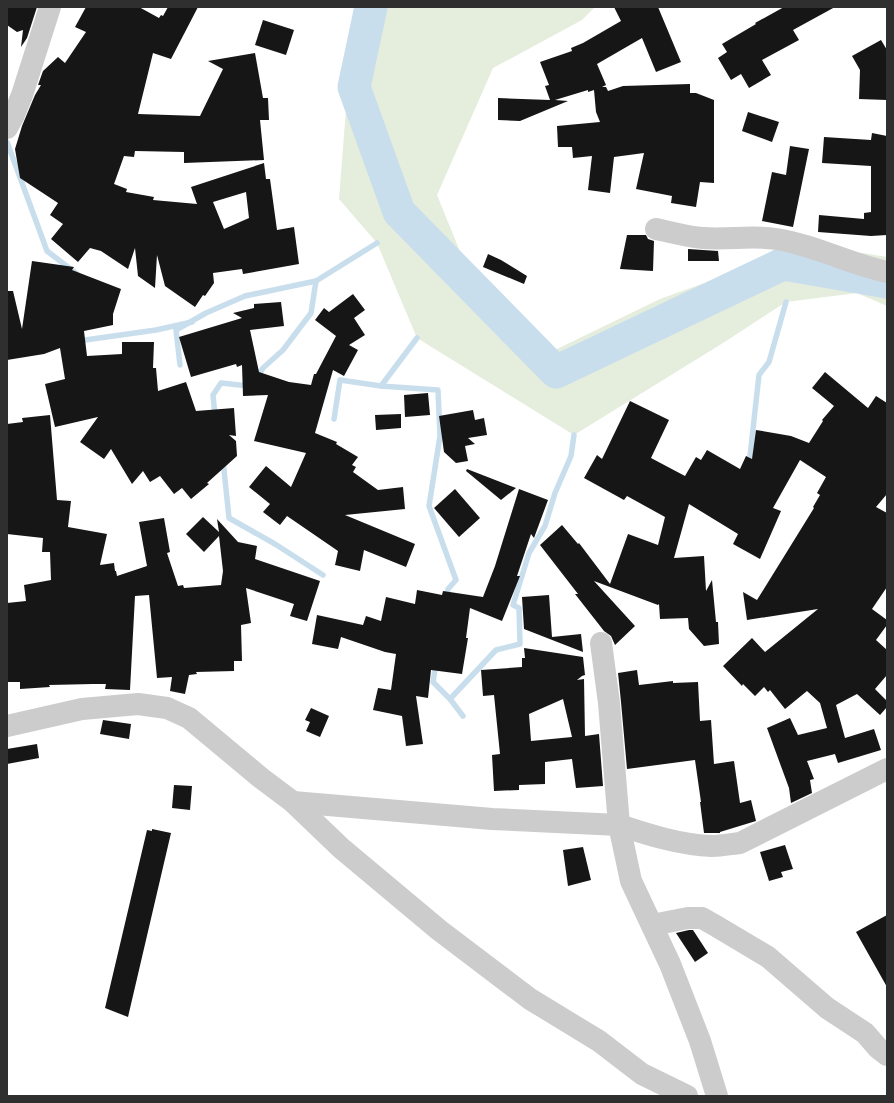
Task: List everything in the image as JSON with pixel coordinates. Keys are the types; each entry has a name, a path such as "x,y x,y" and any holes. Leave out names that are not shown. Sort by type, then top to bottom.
{"street":[{"path":"7,128 22,95 50,7"},
{"path":"656,229 703,238 776,238 822,250 860,265 887,272"},
{"path":"601,643 610,710 619,825 631,881 670,964 700,1041 717,1096"},
{"path":"7,726 82,709 138,704 167,708 189,718 261,778 293,802 341,848 439,930 530,999 599,1041 642,1074 687,1096"},
{"path":"293,802 492,819 619,825 640,832 713,846 740,843 887,769"},
{"path":"652,925 688,918 702,918 768,957 827,1008 865,1033 878,1048 887,1055"}],"green space":[{"path":"354,7 595,7 582,20 493,68 437,195 474,286 555,350 660,299 752,266 863,253 887,257 887,306 857,293 786,302 723,343 574,435 417,338 377,243 339,199"}],"building":[{"path":"7,7 37,7 27,38 21,47 23,30 17,32 7,25"},
{"path":"86,7 139,7 159,18 161,15 163,16 168,7 198,7 171,59 153,53 138,114 200,116 223,69 208,61 255,53 263,98 268,98 269,120 260,120 264,160 184,163 184,152 135,151 134,157 124,156 114,184 127,189 126,192 154,197 153,200 197,204 191,187 264,163 266,179 270,179 277,230 294,227 299,264 243,274 242,269 213,273 214,283 195,307 165,286 157,255 155,288 138,276 135,248 128,269 101,251 90,248 78,262 51,239 63,224 50,215 58,203 20,178 15,149 22,126 35,95 41,85 38,85 43,71 58,57 65,63 86,32 75,27","holes":["246,192 249,218 224,229 213,202"]},
{"path":"614,7 658,7 681,62 656,72 642,38 597,64 606,85 602,87 606,87 608,91 623,86 690,84 690,93 696,93 714,100 714,183 700,182 696,207 671,203 672,196 636,189 644,153 614,157 610,193 588,190 592,156 573,158 572,147 558,147 557,126 600,122 596,112 594,90 588,92 588,90 555,100 568,101 520,121 498,120 498,98 550,100 545,86 549,85 540,62 572,51 571,48 583,43 621,21"},
{"path":"784,7 835,7 793,30 799,40 762,60 771,75 749,88 741,74 731,80 718,58 727,52 722,44"},
{"path":"263,20 294,30 286,55 255,45"},
{"path":"881,40 887,50 887,100 859,99 860,70 852,56"},
{"path":"748,112 779,122 772,142 742,131"},
{"path":"872,133 887,136 887,235 871,236 818,232 819,215 864,219 864,213 871,212 871,166 822,163 824,137 871,140"},
{"path":"790,146 809,149 793,227 762,221 772,172 786,175"},
{"path":"627,235 646,235 648,239 654,241 653,271 620,269"},
{"path":"688,249 718,251 719,261 688,261"},
{"path":"488,254 527,276 524,284 483,267"},
{"path":"32,261 74,267 72,270 121,289 113,314 113,325 84,331 87,356 122,354 122,342 154,342 153,368 156,368 158,391 186,382 196,411 234,408 236,436 229,435 236,441 237,456 207,483 209,484 191,499 182,488 174,494 160,476 150,482 143,471 132,484 111,449 104,459 80,442 98,417 55,427 45,384 65,379 60,348 44,354 7,360 7,291 13,291 22,329"},
{"path":"353,294 365,310 354,318 365,335 349,345 358,350 344,376 333,370 315,433 337,442 336,444 358,457 352,465 356,467 353,472 378,490 403,487 405,509 345,515 415,544 406,567 364,550 360,571 335,565 338,551 287,516 280,525 263,512 270,504 249,487 266,466 291,487 306,453 254,441 268,395 243,396 242,365 237,367 236,364 191,377 179,337 242,318 233,313 254,308 254,304 281,302 284,326 250,330 259,372 289,382 311,385 314,374 316,374 336,336 315,320 324,308 329,312"},
{"path":"825,372 868,408 876,396 887,403 887,494 876,507 887,513 887,587 872,609 887,620 887,625 876,640 887,650 887,675 875,689 887,701 887,707 880,715 857,694 836,705 845,738 874,729 881,750 838,763 835,754 807,761 814,779 810,780 812,793 791,803 789,788 767,728 790,718 798,735 827,728 820,703 807,691 785,709 770,690 768,692 764,687 755,696 743,684 742,686 723,666 752,638 765,652 818,609 747,620 743,592 757,600 814,508 813,507 820,495 817,493 826,477 800,460 773,508 781,511 760,559 733,544 738,534 689,504 674,558 704,556 706,591 712,580 716,622 718,622 719,644 704,646 689,629 688,618 660,619 659,604 658,605 594,581 635,626 615,645 611,636 604,631 575,594 578,594 540,545 562,525 578,544 579,543 610,584 628,534 658,545 665,517 627,496 624,500 584,478 597,455 602,459 630,401 669,420 651,458 685,476 696,457 701,460 707,450 740,469 746,456 752,459 756,430 791,436 809,443 823,421 822,420 834,406 812,388"},
{"path":"428,393 430,415 405,417 404,395"},
{"path":"473,410 475,420 484,418 487,435 468,438 475,444 465,446 468,461 456,463 444,452 439,416"},
{"path":"401,414 401,428 376,430 375,415"},
{"path":"50,415 57,500 71,501 68,527 107,534 100,565 114,563 117,576 147,566 139,522 164,518 170,552 167,553 178,586 183,585 184,588 221,585 223,571 219,536 204,552 186,534 203,517 219,532 217,519 238,542 257,546 255,559 320,581 307,621 290,616 294,604 246,588 251,623 241,625 242,661 234,661 234,671 196,672 197,674 189,675 185,694 170,691 172,677 157,678 149,595 135,596 130,690 105,689 106,684 49,685 50,687 20,689 20,682 7,682 7,603 26,601 24,585 51,580 50,552 42,552 43,538 7,534 7,424 23,422 22,418"},
{"path":"467,469 516,488 501,500 466,471"},
{"path":"455,489 480,518 459,537 434,508"},
{"path":"519,489 548,500 534,538 531,534 517,576 520,576 502,621 470,608 466,638 468,638 462,674 431,670 428,698 416,696 423,744 406,746 402,716 373,710 378,688 391,690 396,654 385,652 341,637 338,649 312,644 317,615 363,625 366,616 381,621 386,597 415,604 417,590 442,595 443,591 483,597 495,566"},
{"path":"549,595 552,637 581,634 583,652 524,629 522,597"},
{"path":"524,648 583,657 585,675 577,680 584,679 585,736 599,734 603,786 576,788 572,759 545,762 545,784 519,785 519,790 494,791 492,755 500,754 494,695 483,696 481,670 522,667 522,658 525,658","holes":["563,699 572,737 531,741 529,714"]},
{"path":"637,670 639,685 673,681 673,683 698,682 700,721 711,720 714,764 734,761 740,803 751,800 756,821 720,833 704,833 695,760 627,769 618,673"},
{"path":"311,708 329,716 320,737 306,731 310,722 305,720"},
{"path":"103,720 131,724 129,739 100,734"},
{"path":"37,744 39,758 7,764 7,749"},
{"path":"174,785 192,786 190,810 172,808"},
{"path":"152,829 171,833 128,1017 105,1008 147,830 152,831"},
{"path":"785,845 793,869 781,872 783,877 769,881 760,852"},
{"path":"583,847 591,880 568,886 563,850"},
{"path":"887,915 887,987 856,932"},
{"path":"693,930 708,953 695,962 676,933"}],"waterway":[{"path":"371,7 354,87 399,212 556,372 783,264 887,282"},
{"path":"7,142 47,251 77,274 76,275"},
{"path":"257,378 263,368 283,350 311,313 316,281 377,243"},
{"path":"180,365 176,330 206,313 245,296 316,281"},
{"path":"758,461 750,456 759,375 769,362 786,302"},
{"path":"78,341 156,330 192,322"},
{"path":"334,419 340,380 381,386 417,338"},
{"path":"215,416 213,395 221,383 249,386"},
{"path":"381,386 438,390 440,436 429,506 456,580 448,589 447,598"},
{"path":"463,716 450,699 496,650 520,644 519,608 513,605 529,553 545,526 555,493 571,456 574,435"},
{"path":"223,460 229,518 275,544 323,575"},
{"path":"436,664 433,682 450,699"}]}
